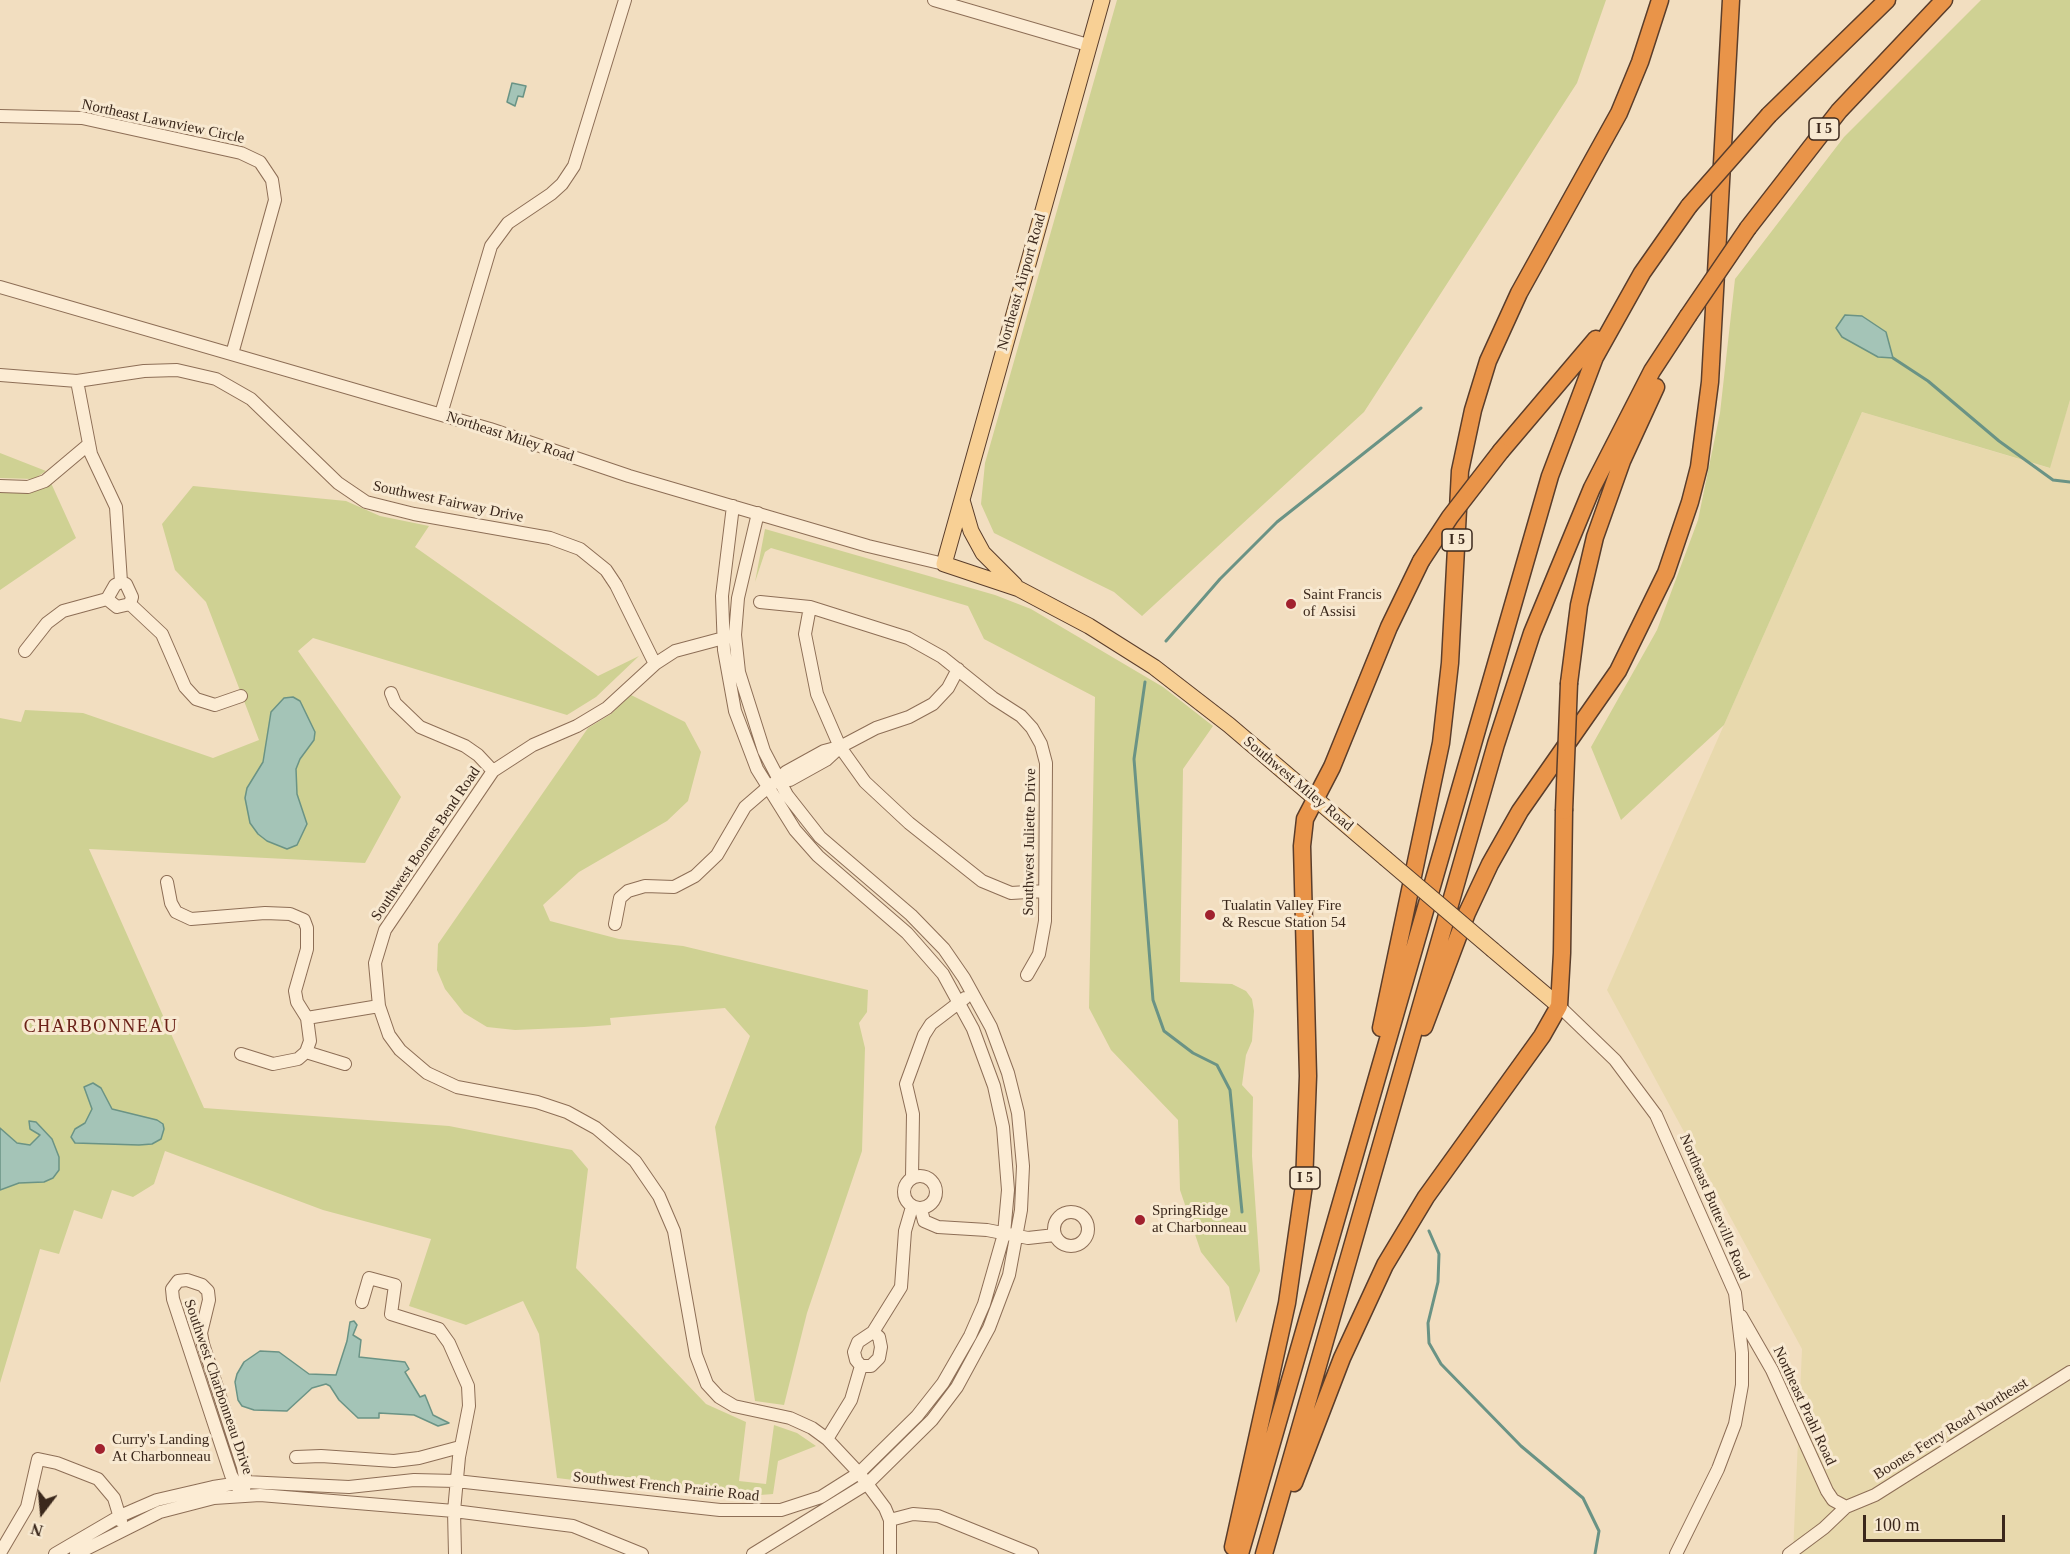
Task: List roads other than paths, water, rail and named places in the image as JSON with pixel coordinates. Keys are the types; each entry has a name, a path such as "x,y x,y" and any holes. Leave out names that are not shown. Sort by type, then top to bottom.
{"highway":[{"name":"I 5","path":"1366,1115 1386,1002 1441,743 1450,663 1460,471 1473,410 1488,361 1519,293 1619,113 1640,62 1660,0"},
{"name":"I 5","path":"1397,1088 1490,864 1520,811 1622,663 1666,573 1690,502 1699,467 1710,382 1731,0"},
{"name":"I 5","path":"1240,1554 1550,476 1595,357 1662,243 1689,206 1769,115 1887,0"},
{"name":"I 5","path":"1265,1554 1496,744 1532,633 1592,488 1652,371 1748,228 1813,142 1944,0"},
{"name":"I 5","path":"1909,37 1952,0"},
{"name":"I 5","path":"1232,1554 1278,1348 1300,1228 1307,1144 1308,1076 1302,839 1305,819 1314,797 1332,767 1389,627 1421,561 1450,517 1501,452 1625,303"},
{"name":"I 5","path":"1265,1554 1342,1358 1385,1265 1426,1197 1542,1036 1559,1006 1569,683 1578,615 1595,537 1622,461 1661,378 1671,343"}],"main road":[{"name":"Northeast Airport Road","path":"944,564 1102,0"},
{"path":"962,498 971,531 980,548 1019,589"},
{"name":"Northeast Miley Road","path":"944,564 1019,589"},
{"name":"Southwest Miley Road","path":"1019,589 1089,626 1154,667 1225,721 1559,1006"}],"street":[{"path":"441,414 491,246 507,223 551,194 574,166 625,0"},
{"path":"934,0 1088,45"},
{"name":"Northeast Lawnview Circle","path":"0,116 82,118 241,153 260,162 272,180 275,200 232,354"},
{"name":"Northeast Miley Road","path":"0,287 441,414 629,476 868,546 944,564"},
{"name":"Southwest Fairway Drive","path":"0,375 77,381 161,370 201,374 216,379 251,399 338,483 366,502 414,514 550,538 580,549 606,570 616,585 655,663"},
{"path":"77,381 95,464 110,488 116,507 121,582 130,590 130,604 162,634 185,687 196,699 215,705 241,696"},
{"path":"0,486 28,487 45,481 89,444"},
{"name":"Southwest French Prairie Road","path":"733,506 722,596 729,637 751,714 778,780 820,837 911,915 944,949 973,993 998,1045 1018,1113 1023,1166 1018,1236 1006,1286 969,1368 932,1419 868,1484 753,1554"},
{"name":"Southwest French Prairie Road","path":"55,1554 181,1493 240,1483 349,1487 414,1480 456,1481 720,1510 764,1512 802,1505 821,1497 859,1473 917,1416 954,1365 984,1304 1004,1234 1008,1190 1003,1127 994,1086 978,1041 943,974 919,946 818,856 795,830 767,788 735,711 728,683 729,637 758,513"},
{"path":"25,651 47,623 63,611 107,599 115,585 121,582"},
{"path":"107,599 117,607 130,604"},
{"name":"Southwest Juliette Drive","path":"760,602 810,607 908,638 929,648 1027,722 1041,744 1046,763 1042,942 1035,964 1027,975"},
{"path":"810,607 805,634 817,694 840,747 878,795 982,881 1011,892 1044,891"},
{"name":"Southwest Boones Bend Road","path":"729,637 684,647 655,663 608,708 577,726 533,745 493,771 384,930 375,963 379,1006 389,1035 400,1050 427,1072 457,1087 537,1102 567,1112 596,1128 635,1161 659,1196 674,1231 696,1355 707,1384 719,1397 734,1406 790,1418 812,1428 827,1439 868,1484 890,1520"},
{"path":"615,924 620,898 628,891 645,886 674,887 687,882 710,863 725,844 738,816 786,772 824,750 840,747 933,704 948,688 958,669"},
{"path":"391,693 395,703 420,727 472,750 493,771"},
{"path":"167,882 171,903 176,912 191,920 266,913 290,914 304,920 308,928 307,949 295,991 297,1002 307,1018 310,1041 306,1052 298,1059 281,1064 265,1063 241,1054"},
{"path":"973,993 931,1024 924,1035 906,1084 913,1123 912,1178 904,1188 904,1196 916,1208 924,1221 938,1227 987,1230 1018,1236 1055,1235"},
{"path":"307,1018 379,1006"},
{"name":"Northeast Butteville Road","path":"1559,1006 1615,1059 1656,1114 1729,1276 1739,1313 1743,1353 1742,1385 1735,1425 1718,1469 1676,1554"},
{"path":"306,1052 345,1064"},
{"path":"827,1439 846,1410 861,1366 854,1352 858,1342 873,1332 901,1287 905,1231 916,1208 933,1203 937,1190 929,1178 921,1176 912,1178"},
{"path":"362,1302 369,1278 393,1284 395,1288 391,1314 432,1325 444,1335 468,1386 470,1396 456,1481 455,1554"},
{"name":"Southwest Charbonneau Drive","path":"240,1483 173,1299 172,1289 178,1281 195,1282 208,1291 209,1300 201,1333 240,1483 242,1495"},
{"name":"Northeast Prahl Road","path":"1739,1313 1772,1370 1827,1491 1833,1500 1846,1507"},
{"path":"861,1366 871,1366 879,1358 881,1347 879,1337 873,1332"},
{"name":"Boones Ferry Road Northeast","path":"1846,1507 1875,1495 2070,1372"},
{"path":"296,1457 321,1456 394,1461 419,1458 460,1447"},
{"path":"0,1553 27,1507 38,1459 57,1463 98,1479 114,1498 121,1522"},
{"name":"Southwest French Prairie Road","path":"76,1554 121,1522 190,1503 242,1495 298,1497 454,1510 573,1526 642,1554"},
{"path":"1789,1554 1824,1528 1846,1507"},
{"path":"890,1554 890,1520 913,1514 938,1516 1032,1554"}],"waterway":[{"path":"1893,358 1928,381 1999,441 2053,480 2070,482"},
{"path":"1166,641 1220,579 1277,522 1421,408"},
{"path":"1145,682 1134,759 1153,1000 1164,1031 1193,1053 1217,1065 1230,1090 1242,1212"},
{"path":"1429,1231 1439,1254 1438,1282 1428,1323 1429,1343 1441,1364 1521,1446 1583,1498 1599,1531 1595,1554"}],"place":[{"name":"Saint Francis of Assisi","path":"1291,604"},
{"name":"Tualatin Valley Fire & Rescue Station 54","path":"1210,915"},
{"name":"SpringRidge at Charbonneau","path":"1140,1220"},
{"name":"Curry's Landing At Charbonneau","path":"100,1449"}],"district":[{"name":"CHARBONNEAU","path":"101,1027"}]}
